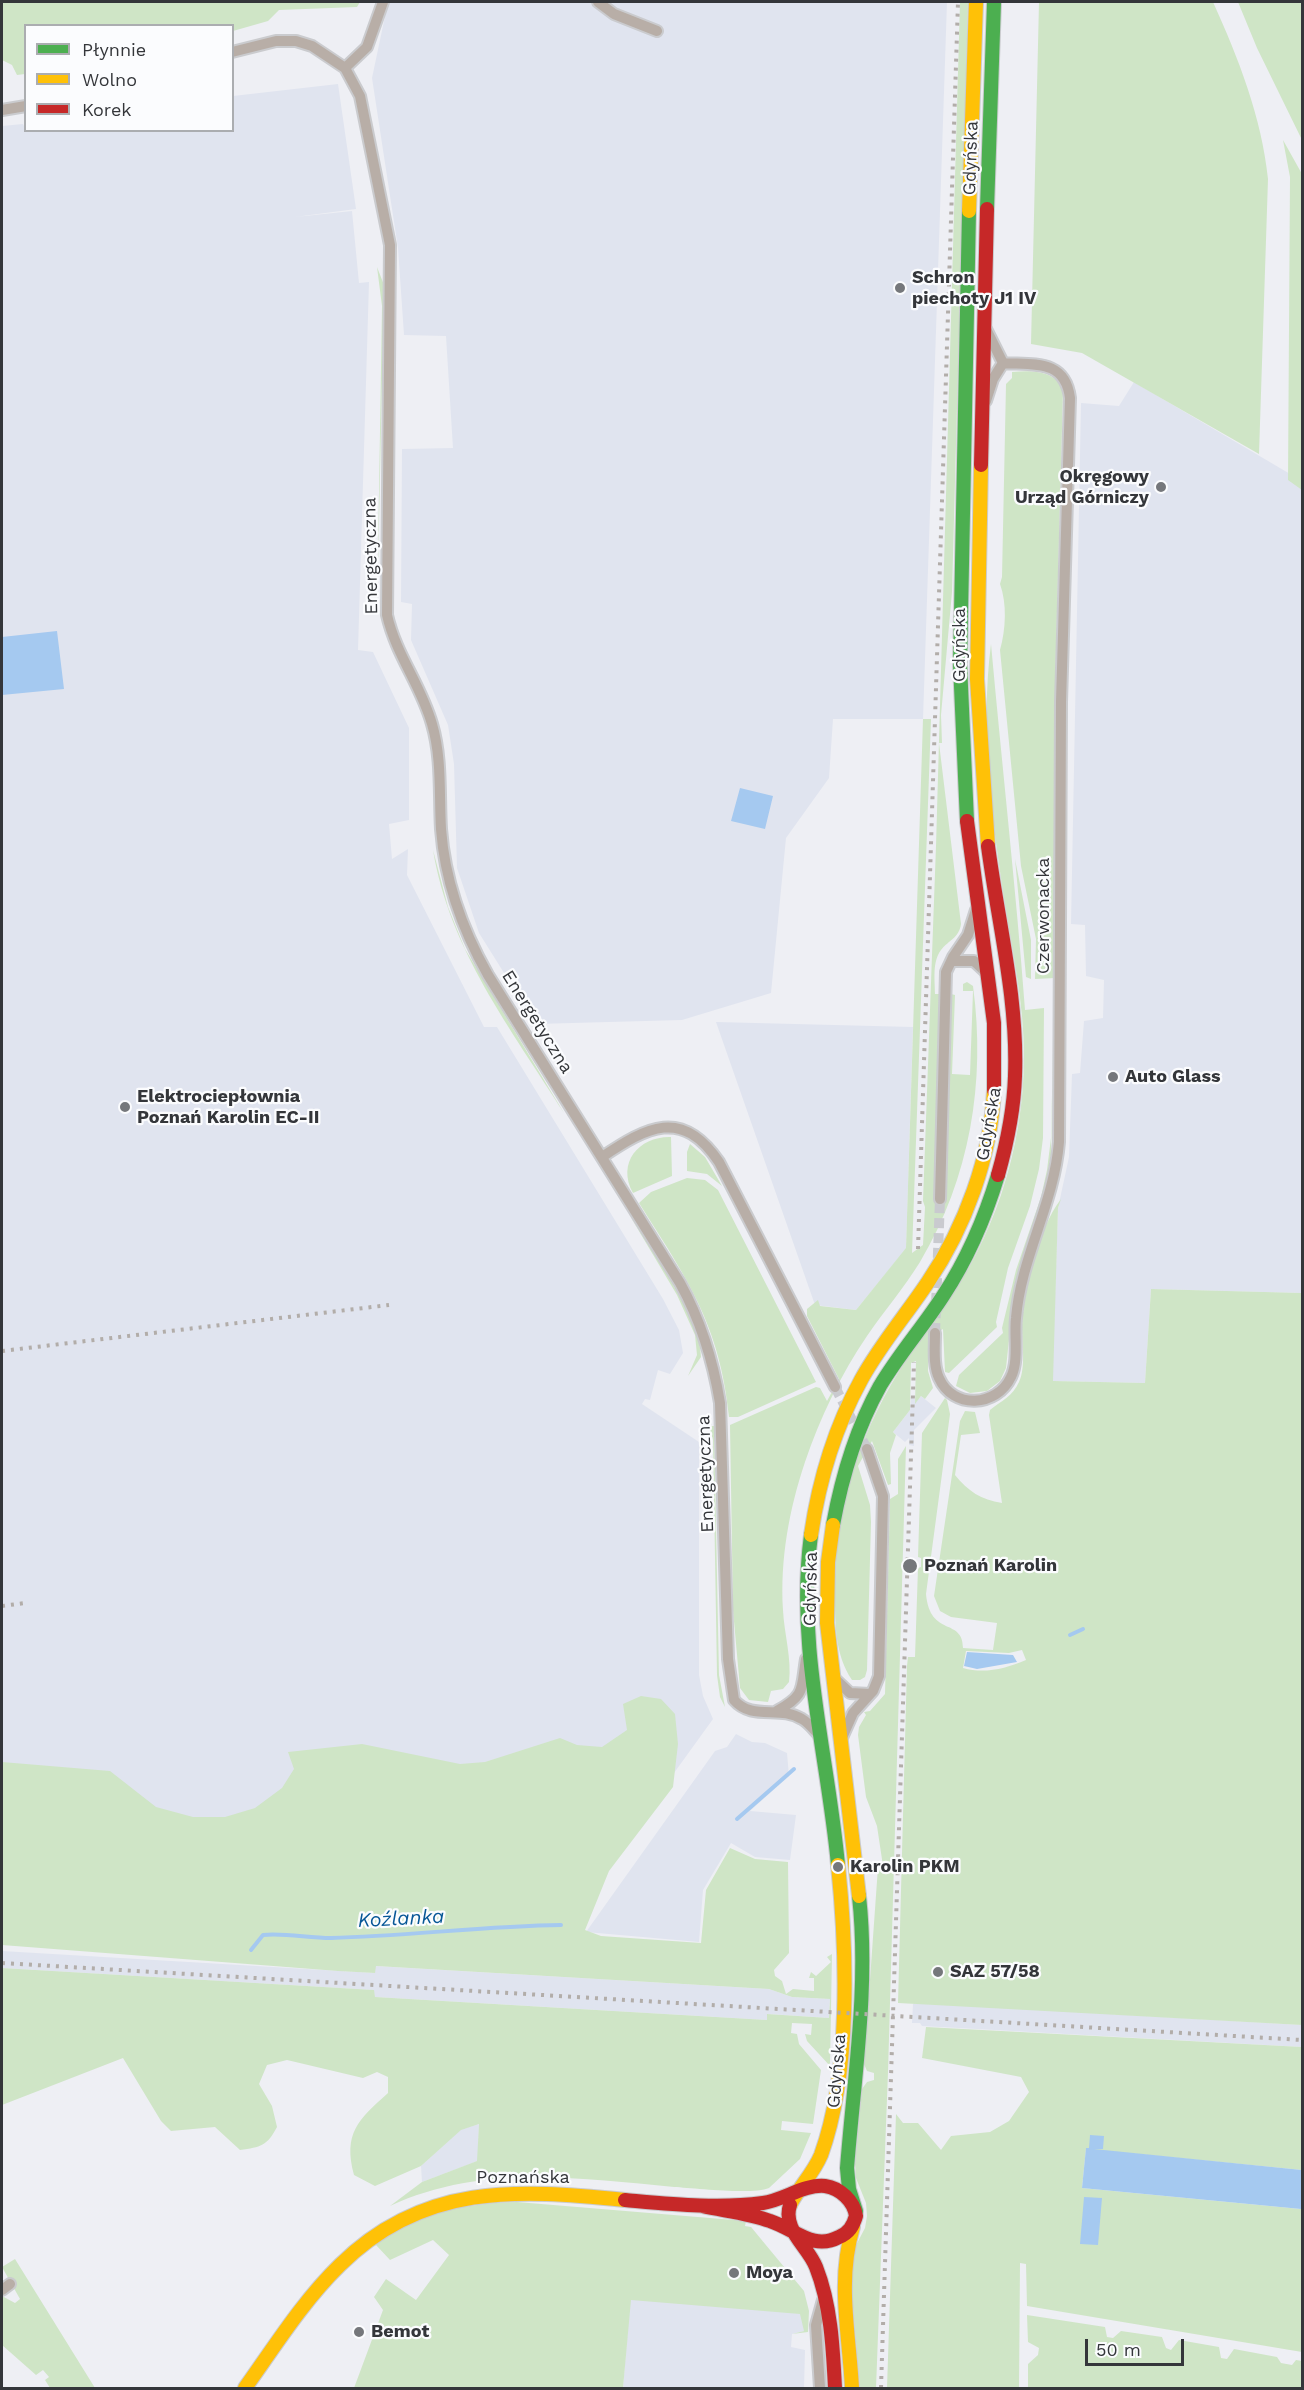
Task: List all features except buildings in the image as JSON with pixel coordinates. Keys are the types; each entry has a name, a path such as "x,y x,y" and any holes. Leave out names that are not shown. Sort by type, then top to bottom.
{"main road":[{"name":"Gdyńska","path":"798,2192 814,2170 833,2110 844,1968 842,1900 809,1641 807,1585 810,1539 817,1495 834,1440 852,1398 875,1357 924,1289 963,1218 982,1160 992,1114 996,1068 995,1021 967,824 960,681 976,2"},
{"name":"Gdyńska","path":"856,2216 848,2182 847,2160 861,1999 862,1923 827,1623 827,1563 834,1516 845,1469 861,1425 882,1383 950,1285 972,1243 998,1178 1012,1109 1016,1062 1014,1015 988,839 979,713 981,417 994,2"},
{"path":"835,2388 824,2294 815,2263 790,2224 788,2213 791,2202 798,2192 816,2186 830,2187 850,2201 856,2216 844,2266 852,2388"},
{"name":"Poznańska","path":"245,2388 312,2296 338,2265 367,2240 414,2213 455,2199 494,2193 702,2206 763,2203 798,2192"},
{"name":"Poznańska","path":"702,2206 771,2221 798,2237"},
{"path":"798,2237 811,2242 827,2242 847,2233 856,2216"}],"street":[{"path":"345,68 367,47 383,2"},
{"path":"598,2 614,14 657,31"},
{"name":"Energetyczna","path":"234,52 276,41 296,41 320,50 345,68 360,96 390,245 387,615 396,648 431,722 437,746 441,831 448,875 462,924 474,951 685,1292 706,1339 717,1384 721,1423 730,1687 734,1700 745,1710 760,1713 777,1711 802,1719 821,1738"},
{"path":"2,110 24,106"},
{"path":"981,417 993,380 1003,363 992,345 984,323"},
{"name":"Czerwonacka","path":"935,1333 937,1373 950,1393 970,1401 983,1401 996,1395 1007,1384 1014,1367 1016,1319 1021,1287 1049,1200 1059,1142 1061,702 1070,398 1068,384 1060,373 1046,366 1003,363"},
{"path":"940,1199 947,970 968,935 977,907"},
{"path":"951,961 978,963 989,978"},
{"path":"602,1157 632,1137 657,1127 678,1128 702,1140 724,1171 835,1387"},
{"path":"841,1740 853,1713 870,1694 879,1676 884,1519 879,1481 867,1449"},
{"path":"777,1711 794,1701 801,1693 809,1641"},
{"path":"834,1678 850,1693 870,1694"},
{"path":"820,2388 816,2325 824,2294"}],"shaded area":[{"path":"388,2 947,2 923,719 833,719 829,778 786,838 771,993 682,1020 536,1024 479,933 457,868 454,764 448,725 411,640 412,604 401,602 402,449 453,448 446,336 404,335 398,248 372,78"},
{"path":"338,84 356,209 295,217 352,211 359,283 369,282 358,650 373,652 409,728 409,820 389,824 392,859 408,849 407,875 484,1027 497,1027 663,1299 679,1330 683,1353 670,1374 658,1370 650,1400 645,1399 642,1404 699,1442 699,1675 703,1696 713,1719 622,1845 2,1907 2,126 23,124 24,132 234,132 234,96"},
{"path":"1134,382 1302,481 1302,1293 1151,1289 1145,1383 1052,1381 1058,1208 1069,1157 1072,1074 1080,1073 1084,1021 1103,1018 1104,980 1086,976 1085,925 1071,924 1081,403 1119,406"},
{"path":"716,1022 913,1027 906,1249 856,1310 815,1305"},
{"path":"921,1396 936,1408 914,1430 914,1446 909,1445 909,1438 905,1442 893,1432 910,1410 911,1398 915,1399 915,1403"},
{"path":"736,1734 752,1742 765,1743 787,1753 789,1776 750,1811 796,1815 790,1860 755,1857 731,1843 703,1890 699,1942 586,1932 715,1751 727,1747"},
{"path":"2,1951 375,1973 375,1966 769,1989 792,1997 830,1999 829,2018 768,2014 767,2020 375,1997 373,1990 2,1968"},
{"path":"913,2004 1302,2025 1302,2047 922,2026 920,2023 912,2023"},
{"path":"479,2124 478,2161 422,2182 421,2166 461,2129"},
{"path":"751,2227 805,2295 804,2331 792,2334 791,2347 805,2350 804,2388 623,2388 630,2300"}],"green space":[{"path":"2,2 360,2 357,7 279,10 268,21 234,31 234,24 24,24 24,74 17,75 12,65 2,60"},
{"path":"960,2 968,2 952,592 941,715 942,743 939,743 961,924 956,936 941,950 935,966 935,994 939,994 934,1202 946,1194 951,994 955,995 952,1074 970,1075 973,991 963,991 963,984 967,982 973,986 977,1022 975,1093 962,1163 937,1230 914,1272 848,1366 824,1413 805,1462 794,1498 784,1553 782,1591 789,1682 783,1689 771,1691 768,1702 749,1700 740,1688 733,1610 730,1425 816,1387 820,1388 827,1401 839,1379 807,1316 807,1309 818,1300 820,1306 856,1310 906,1248 923,719 931,719 912,1253 923,1245"},
{"path":"1039,2 1213,2 1248,88 1260,133 1268,179 1259,454 1082,353 1031,344"},
{"path":"1238,2 1302,2 1302,140 1257,48"},
{"path":"1283,140 1302,174 1302,490 1288,480 1290,177"},
{"path":"377,267 384,285 377,618 382,306"},
{"path":"1028,371 1050,375 1060,385 1063,392 1055,684 1055,978 1035,979 1036,939 1021,866 1000,650 1005,616 1000,584 1006,384 1012,378 1012,372"},
{"path":"991,644 1025,1010 1044,1008 1043,1138 1039,1169 1030,1206 1008,1268 996,1322 997,1327 949,1373 945,1372 943,1329 929,1338 928,1371 933,1388 925,1399 921,1396 915,1404 916,1361 911,1363 910,1410 893,1432 896,1435 890,1453 891,1484 888,1485 872,1441 858,1466 870,1505 871,1522 867,1670 865,1677 852,1680 839,1650 835,1607 838,1538 850,1480 883,1398 903,1365 951,1297 983,1240 1006,1178 1021,1109 1024,1074 1022,1017 996,840 989,774 987,709"},
{"path":"433,850 448,907 441,886"},
{"path":"1015,859 1031,940 1031,979 1026,977"},
{"path":"465,949 564,1113 503,1019"},
{"path":"1054,1008 1051,1155 1043,1198 1015,1283 1006,1368 1000,1381 987,1391 970,1393 956,1386 959,1375 1003,1333 1002,1328 1016,1270 1041,1197 1047,1170 1051,1138"},
{"path":"671,1137 672,1176 633,1193 628,1182 627,1171 634,1153 650,1141"},
{"path":"690,1144 705,1157 722,1186 707,1174 687,1171 687,1152"},
{"path":"687,1178 705,1180 718,1190 816,1382 738,1417 729,1417 718,1355 699,1304 639,1203 651,1192"},
{"path":"1061,1199 1058,1208 1053,1381 1145,1383 1151,1289 1302,1293 1302,2025 898,2003 907,1666 908,1657 915,1657 918,1568 921,1567 921,1558 918,1557 922,1433 945,1398 950,1414 926,1594 929,1608 933,1617 958,1633 962,1639 963,1648 993,1650 997,1623 951,1617 940,1611 934,1596 960,1421 965,1411 975,1412 980,1433 961,1435 955,1475 975,1494 1002,1503 989,1415 990,1410 1013,1391 1021,1376 1023,1311 1029,1277 1045,1226","holes":["1022,1650 1026,1660 994,1670 979,1671 963,1668 966,1651 1009,1653"]},
{"path":"627,1211 672,1283 693,1323 701,1357 688,1376 697,1355 695,1335 677,1295"},
{"path":"709,1426 714,1426 719,1675 725,1707 720,1697 717,1675 713,1440"},
{"path":"906,1446 888,2072 876,2388 860,2388 851,2284 854,2249 865,2228 867,2216 866,2203 856,2178 855,2164 862,2089 867,2082 874,2080 874,2073 867,2071 864,2064 878,1867 883,1866 877,1826 866,1797 858,1735 859,1727 866,1715 864,1712 870,1711 885,1694 890,1499 898,1494 898,1459"},
{"path":"641,1696 661,1699 675,1714 678,1744 673,1787 609,1871 585,1930 601,1936 701,1943 706,1890 730,1848 755,1859 788,1862 789,1953 774,1970 775,1976 782,1981 786,1994 793,1989 814,1991 814,1978 809,1978 811,1972 816,1976 831,1962 827,1957 832,1954 830,2066 807,2041 805,2034 811,2035 812,2024 792,2023 791,2033 797,2034 799,2044 821,2070 813,2124 782,2121 781,2130 811,2133 800,2159 769,2188 750,2191 723,2190 601,2180 529,2177 459,2184 424,2193 390,2206 422,2182 477,2161 479,2124 461,2130 421,2166 375,2186 354,2175 350,2148 361,2120 388,2093 388,2077 377,2072 363,2078 287,2060 267,2065 259,2084 272,2106 277,2127 266,2142 247,2149 240,2150 215,2127 171,2131 161,2121 123,2058 2,2105 2,1968 374,1990 375,1997 767,2020 767,2014 829,2018 830,1999 792,1997 769,1989 376,1966 375,1973 338,1971 2,1945 2,1762 110,1771 156,1807 193,1817 225,1817 255,1808 282,1788 294,1769 288,1752 362,1744 460,1764 485,1762 560,1738 577,1745 602,1747 627,1730 623,1704"},
{"path":"926,2027 1302,2047 1302,2170 1086,2149 1082,2188 1301,2209 1302,2193 1302,2352 1027,2306 1026,2264 1020,2263 1019,2388 887,2388 896,2114 903,2123 918,2123 941,2150 951,2136 990,2132 1009,2121 1029,2092 1021,2077 922,2058"},
{"path":"517,2202 746,2221 745,2226 751,2227 804,2291 809,2311 808,2332 792,2334 804,2331 800,2314 631,2300 623,2388 354,2388 383,2310 374,2297 386,2279 416,2300 449,2255 433,2240 390,2260 376,2245 408,2225 443,2212 479,2205"},
{"path":"15,2259 95,2388 50,2388 45,2380 49,2377 43,2370 36,2375 2,2345 2,2296 15,2303 20,2299 2,2267"},
{"path":"1027,2315 1105,2327 1107,2337 1113,2338 1121,2331 1162,2337 1166,2348 1171,2350 1179,2340 1219,2347 1221,2358 1227,2359 1234,2349 1277,2357 1281,2363 1292,2365 1296,2360 1302,2361 1302,2388 1028,2388 1028,2364 1038,2355 1039,2348 1028,2342"}],"water":[{"path":"57,631 64,689 2,695 2,637"},
{"path":"740,788 773,796 765,829 731,821"},
{"path":"967,1652 1013,1655 1017,1662 977,1669 964,1666"},
{"path":"1090,2135 1104,2136 1103,2149 1094,2149 1302,2170 1301,2209 1082,2188 1086,2148 1089,2148"},
{"path":"1084,2197 1102,2198 1098,2245 1080,2244"}],"waterway":[{"path":"1070,1635 1083,1629"},
{"path":"737,1819 794,1769"},
{"name":"Koźlanka","path":"251,1950 263,1935 331,1938 561,1925"}],"tunnel":[{"path":"935,1333 940,1199"},
{"path":"835,1387 867,1449"}],"railway":[{"path":"918,1249 958,2"},
{"path":"2,1351 389,1305"},
{"path":"881,2388 914,1362"},
{"path":"2,1606 25,1603"},
{"path":"2,1963 1302,2040"}],"traffic: fast":[{"path":"987,209 994,2"},
{"path":"967,821 960,664 969,211"},
{"path":"833,1525 851,1453 871,1402 887,1374 952,1282 981,1222 998,1175"},
{"path":"811,1535 807,1577 810,1659 838,1865"},
{"path":"856,2211 849,2189 847,2168 861,1998 862,1930 859,1896"}],"traffic: slow":[{"path":"969,211 976,2"},
{"path":"981,465 977,679 988,846"},
{"path":"811,1535 818,1494 829,1455 851,1398 876,1355 941,1261 964,1215 982,1166 988,1141 994,1090"},
{"path":"833,1525 828,1562 827,1623 859,1896"},
{"path":"790,2205 821,2155 838,2087 844,2012 843,1935 838,1865"},
{"path":"245,2388 290,2324 340,2265 372,2238 404,2219 438,2205 509,2194 547,2194 625,2200"},
{"path":"852,2388 845,2287 848,2247 853,2227"}],"traffic: jam":[{"path":"981,465 987,209"},
{"path":"967,821 994,1023 994,1090"},
{"path":"988,846 1010,989 1015,1047 1012,1114 998,1175"},
{"path":"625,2200 694,2205 746,2205 771,2201 809,2187 825,2186 836,2189 845,2196 855,2210 856,2216 848,2231 830,2241 821,2242 762,2218 702,2206"},
{"path":"790,2205 788,2214 793,2230 816,2267 825,2296 832,2342 835,2388"}],"place":[{"name":"Schron piechoty J1 IV","path":"900,288"},
{"name":"Okręgowy Urząd Górniczy","path":"1161,487"},
{"name":"Auto Glass","path":"1113,1077"},
{"name":"Elektrociepłownia Poznań Karolin EC-II","path":"125,1107"},
{"name":"Poznań Karolin","path":"910,1566"},
{"name":"Karolin PKM","path":"838,1867"},
{"name":"SAZ 57/58","path":"938,1972"},
{"name":"Moya","path":"734,2273"},
{"name":"Bemot","path":"359,2332"}]}
